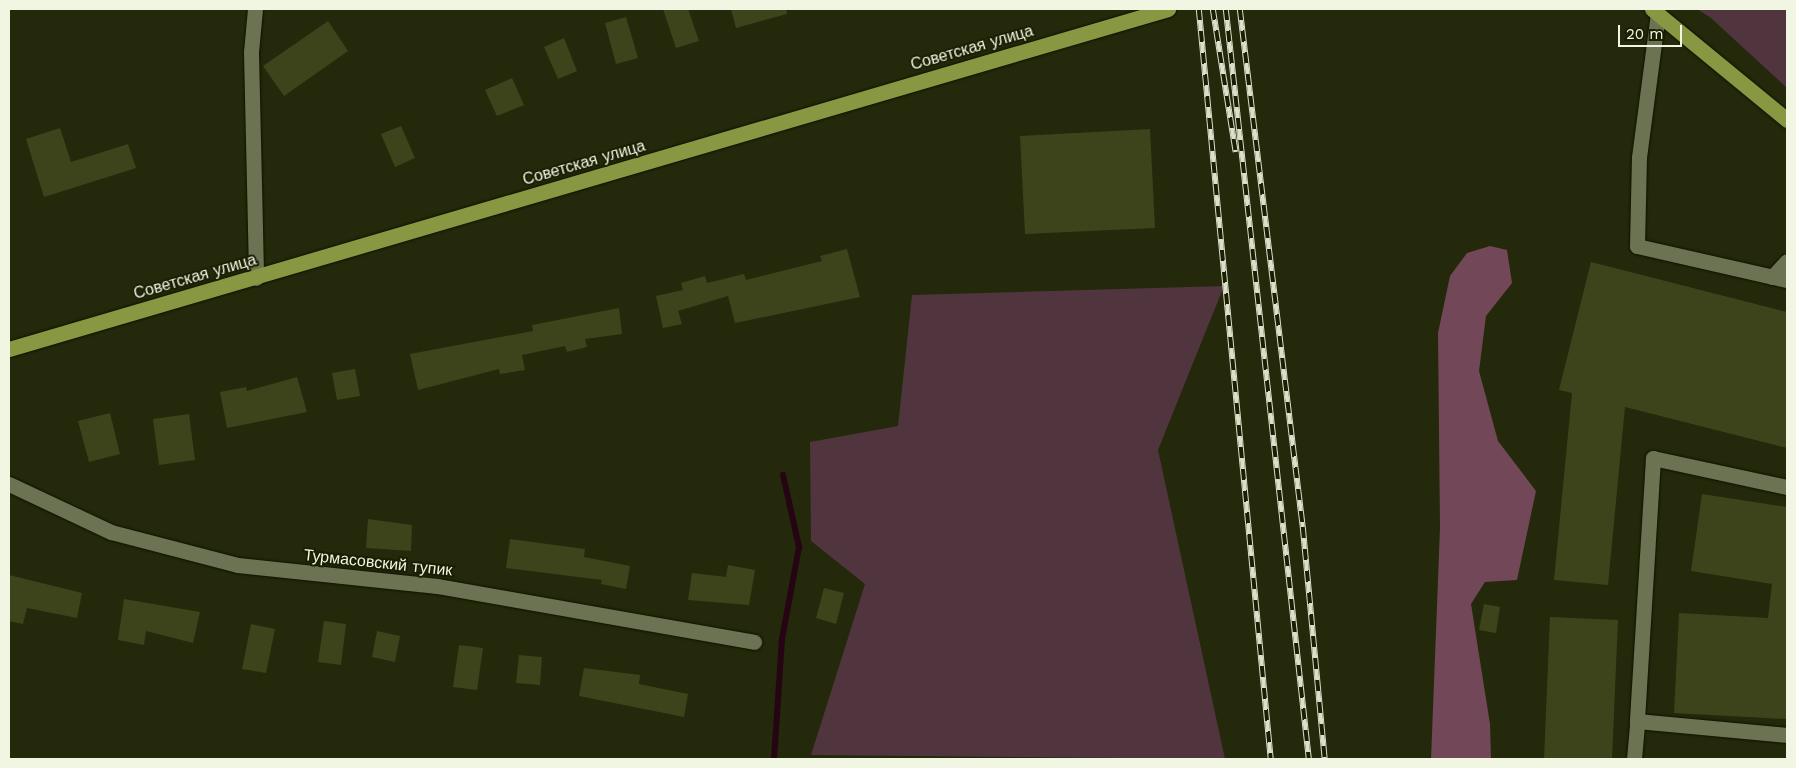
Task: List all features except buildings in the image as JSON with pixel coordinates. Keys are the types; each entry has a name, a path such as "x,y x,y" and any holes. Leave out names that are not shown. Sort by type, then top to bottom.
{"main road":[{"name":"Советская улица","path":"9,349 1168,9"},
{"path":"1655,11 1787,120"}],"street":[{"path":"255,9 251,52 256,278"},
{"path":"1655,11 1639,157 1637,246 1787,280"},
{"path":"1772,277 1787,261"},
{"path":"1634,759 1653,458 1787,487"},
{"name":"Турмасовский тупик","path":"9,484 111,532 238,566 437,586 754,642"},
{"path":"1637,721 1787,735"}],"shaded area":[{"path":"1697,9 1787,9 1787,88 1711,18"},
{"path":"1490,246 1507,250 1512,283 1486,316 1479,371 1498,441 1536,491 1517,580 1485,582 1471,604 1490,724 1491,759 1431,759 1440,528 1438,333 1450,276 1467,253"},
{"path":"1224,286 1158,450 1225,759 811,755 865,584 811,541 810,442 898,426 912,295"}],"waterway":[{"path":"774,759 782,639 799,547 783,475"}],"railway":[{"path":"1199,9 1271,759"},
{"path":"1213,9 1236,152"},
{"path":"1226,9 1309,759"},
{"path":"1240,9 1303,527 1325,759"}]}
